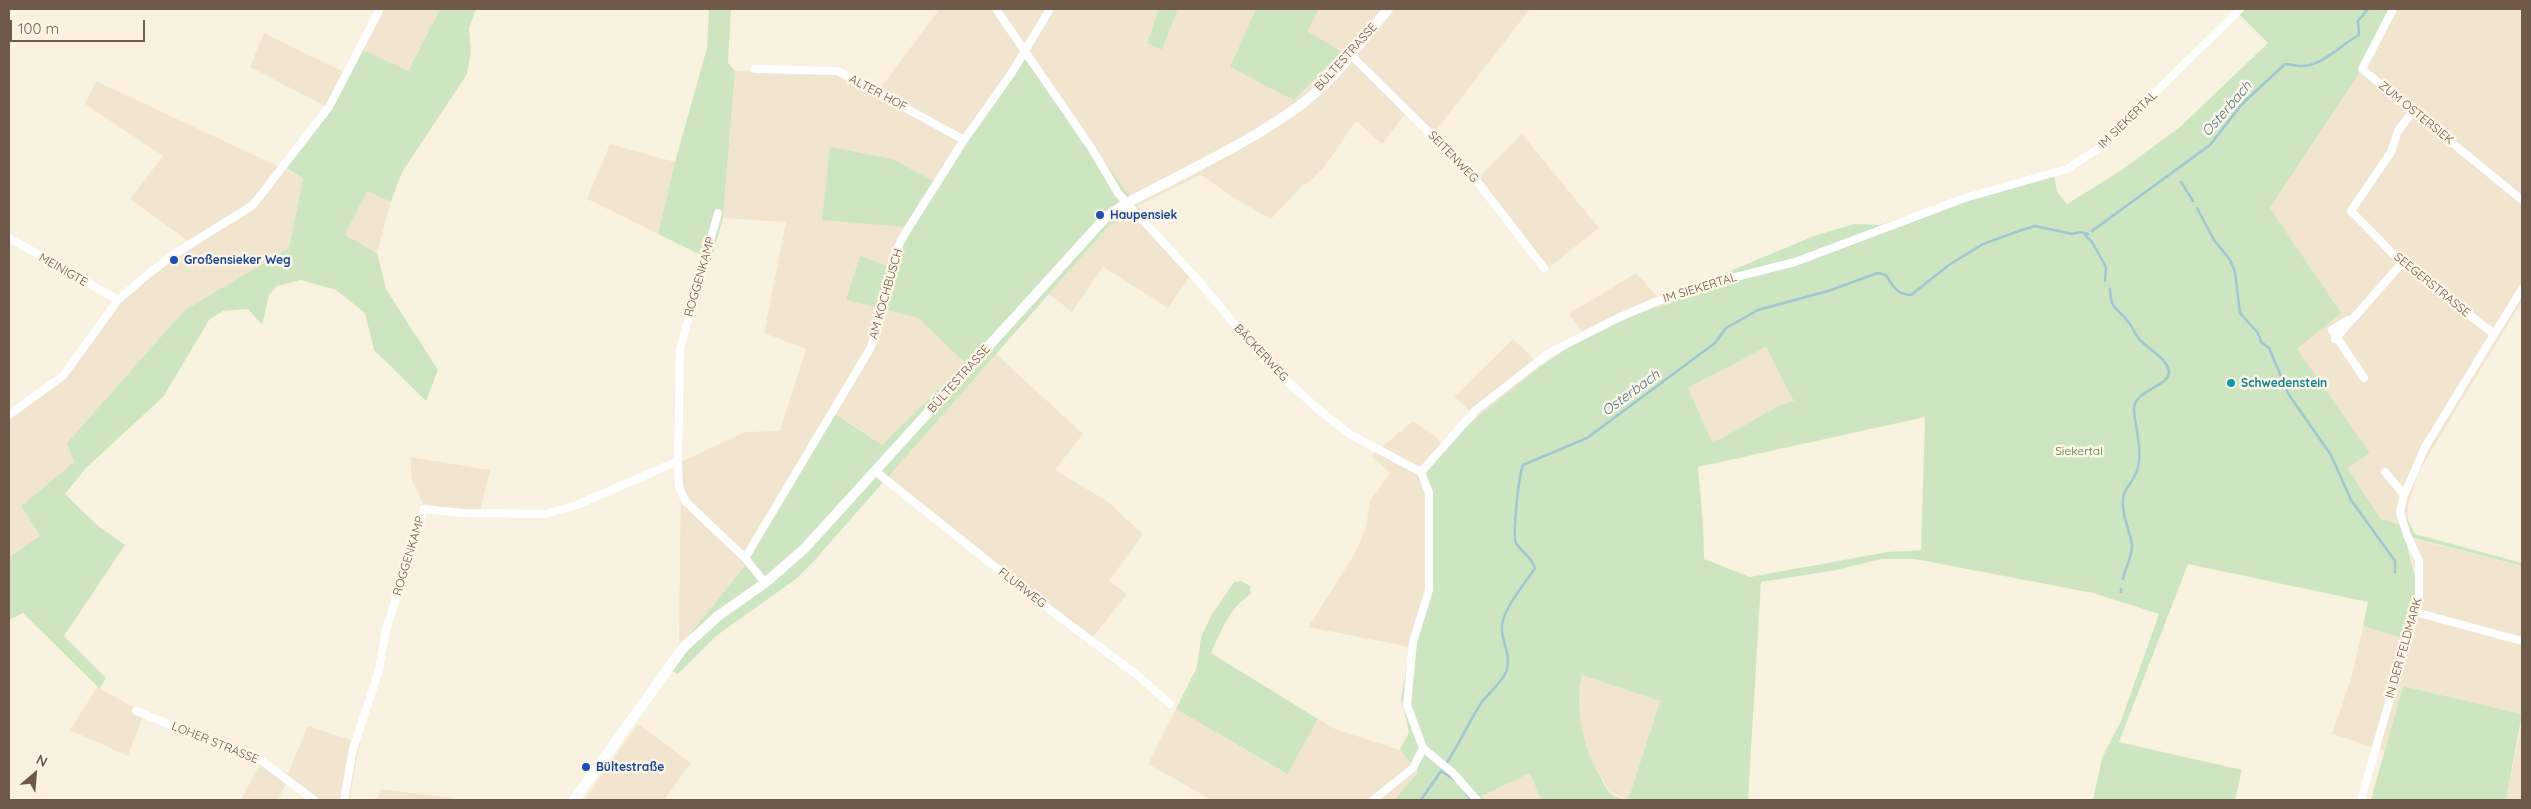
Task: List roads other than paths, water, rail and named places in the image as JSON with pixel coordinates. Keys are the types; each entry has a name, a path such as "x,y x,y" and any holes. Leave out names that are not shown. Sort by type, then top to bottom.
{"street":[{"path":"9,415 63,376 118,300 173,255 238,216 266,190 329,107 380,9"},
{"path":"996,9 1092,149 1118,193 1127,203"},
{"name":"AM KOCHBUSCH","path":"745,558 870,349 897,249 964,140 1011,74 1023,50 1050,9"},
{"name":"BÜLTESTRASSE","path":"574,800 683,648 718,616 765,583 805,548 1097,226 1127,203 1270,126 1308,99 1350,55 1388,9"},
{"name":"IM SIEKERTAL","path":"1421,472 1476,410 1549,353 1618,318 1655,302 1716,282 1795,262 1965,198 2067,168 2098,149 2240,9"},
{"name":"ZUM OSTERSIEK","path":"2393,9 2362,69 2522,200"},
{"name":"SEITENWEG","path":"1350,55 1473,176 1544,268"},
{"name":"ALTER HOF","path":"756,69 838,71 964,140"},
{"name":"SEEGERSTRASSE","path":"2413,111 2398,131 2391,152 2351,211 2402,264 2494,334"},
{"name":"BÄCKERWEG","path":"1127,203 1204,286 1264,360 1319,410 1351,435 1421,472"},
{"name":"ROGGENKAMP","path":"718,213 680,349 679,487 686,502 745,558 765,583"},
{"name":"MEINIGTE","path":"9,238 118,300"},
{"path":"2364,378 2335,338 2402,264"},
{"name":"IN DER FELDMARK","path":"2361,800 2419,597 2419,561 2407,535 2400,512 2404,495 2425,447 2522,289"},
{"name":"ROGGENKAMP","path":"344,800 353,749 379,670 386,630 424,509 463,513 544,514 577,505 678,461"},
{"name":"FLURWEG","path":"875,471 1033,597 1137,675 1170,704"},
{"path":"1421,472 1429,494 1429,590 1413,642 1407,705 1423,748 1448,768 1477,800"},
{"path":"2384,472 2404,495"},
{"path":"2415,612 2522,641"},
{"name":"LOHER STRASSE","path":"136,711 262,761 314,800"},
{"path":"1373,800 1413,768 1423,748"}],"waterway":[{"name":"Osterbach","path":"2092,231 2210,145 2242,104 2285,64 2300,66 2316,63 2359,35 2358,21 2368,9"},
{"path":"2181,182 2193,201"},
{"path":"2197,208 2214,240 2230,260 2235,272 2240,313 2258,333 2261,342 2269,348 2289,395 2331,455 2351,500 2395,561 2395,572"},
{"name":"Osterbach","path":"1455,780 1441,771 1481,703 1500,682 1506,672 1508,661 1502,631 1504,616 1508,607 1535,568 1531,560 1516,543 1515,538 1516,505 1523,465 1587,438 1715,343 1726,328 1758,310 1828,291 1878,273 1886,275 1898,291 1911,295 1949,265 1983,244 2022,230 2035,226 2072,234 2080,232 2088,234"},
{"path":"2085,235 2092,242 2106,267 2105,281"},
{"path":"2110,289 2112,302 2116,309 2129,323 2140,340 2163,360 2169,374 2166,379 2146,392 2135,403 2134,411 2139,464 2123,498 2124,516 2132,546 2123,579"},
{"path":"1421,800 1441,771"},
{"name":"Osterbach","path":"1466,793 1471,800"}],"place":[{"name":"Haupensiek","path":"1100,215"},
{"name":"Großensieker Weg","path":"174,260"},
{"name":"Schwedenstein","path":"2231,383"},
{"name":"Bültestraße","path":"586,767"}],"park label":[{"name":"Siekertal","path":"2079,451"}]}
